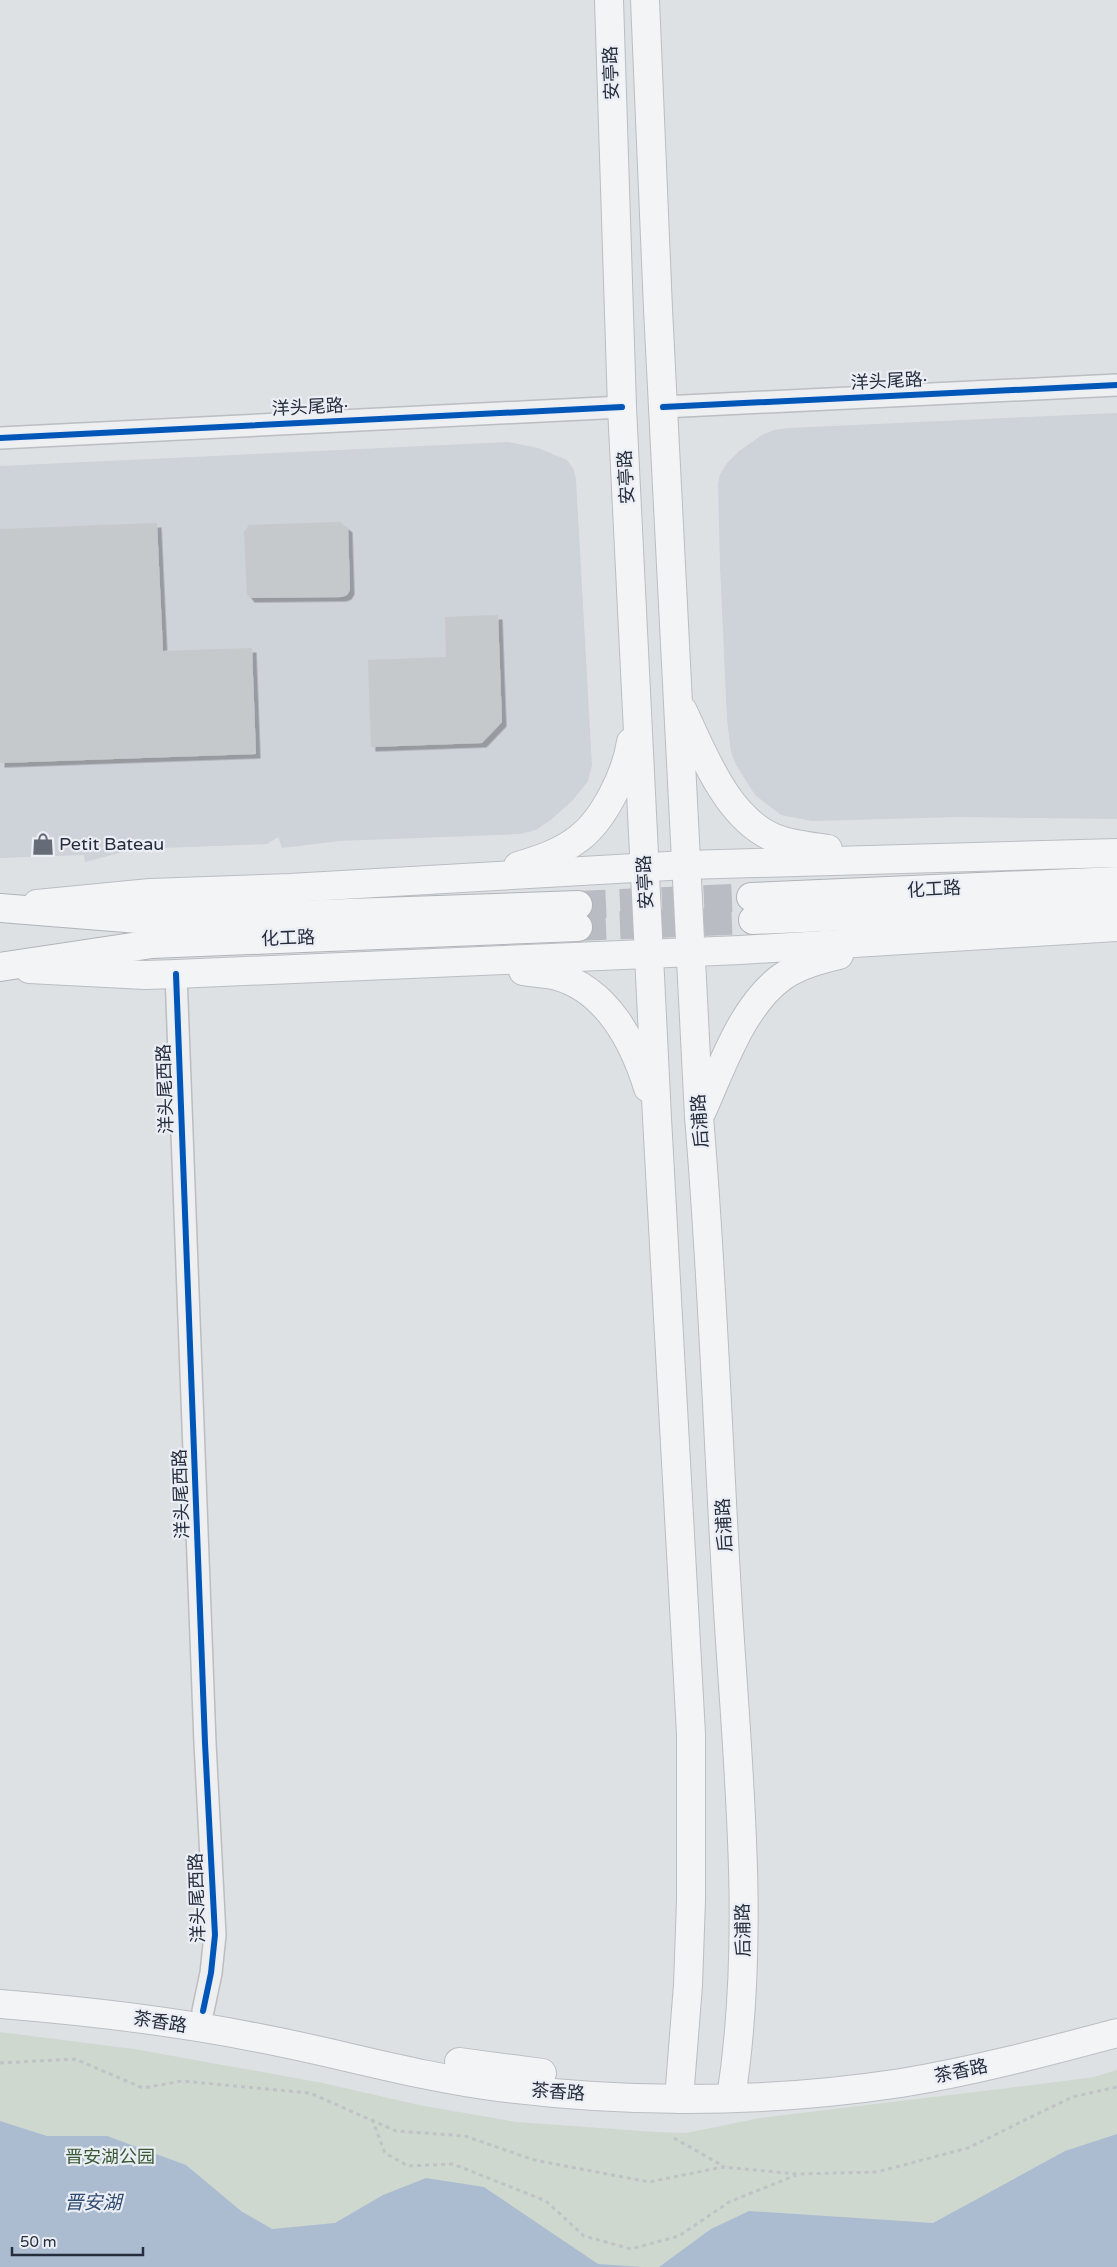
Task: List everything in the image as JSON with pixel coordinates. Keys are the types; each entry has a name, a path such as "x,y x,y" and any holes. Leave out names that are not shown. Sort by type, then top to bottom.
{"main road":[{"name":"安亭路","path":"609,0 622,407 649,954"},
{"path":"646,0 663,407 691,952"},
{"path":"678,699 706,760 721,786 737,810 755,827 781,840 881,859"},
{"path":"488,876 544,858 578,839 602,813 618,785 628,760 636,701"},
{"path":"0,908 150,893 290,888 644,867 1117,853"},
{"name":"化工路","path":"1117,881 752,908 1117,905"},
{"name":"化工路","path":"0,908 151,920 578,916 152,944 0,967"},
{"path":"0,967 145,975 176,974 691,952 1117,927"},
{"path":"699,1117 729,1051 761,996 782,977 808,963 888,941"},
{"name":"后浦路","path":"691,952 699,1117 709,1236 741,1814 743,2004 732,2089"},
{"path":"649,954 692,1734 692,1900 680,2090"},
{"path":"457,962 558,976 599,1000 616,1019 642,1067 657,1118"},
{"name":"茶香路","path":"0,1985 203,2011 471,2064 680,2090"},
{"name":"茶香路","path":"0,2004 121,2016 211,2029 443,2078 558,2093 732,2089 824,2092 904,2082 1034,2055 1117,2033"},
{"name":"茶香路","path":"732,2089 912,2063 1006,2043 1117,2014"}],"street":[{"name":"洋头尾路·","path":"663,407 1117,385"},
{"name":"洋头尾路·","path":"0,438 622,407"},
{"name":"洋头尾西路","path":"176,974 214,1935 211,1973 203,2011"}],"path":[{"path":"0,2063 75,2059 143,2088 182,2081 310,2093 396,2131 466,2136 534,2160 650,2182 724,2167 797,2174 877,2172 959,2150 1072,2097 1117,2087"},
{"path":"372,2119 385,2153 408,2166 453,2164 546,2201 584,2236 631,2248 679,2236 729,2202 797,2174"},
{"path":"674,2138 724,2167"}],"shaded area":[{"path":"1117,413 1117,819 959,817 812,821 781,815 755,795 736,765 731,752 727,719 718,484 720,474 728,462 739,451 762,435 774,430 789,428"},
{"path":"508,442 538,448 567,460 574,470 576,480 592,765 588,781 573,800 552,819 536,830 520,834 339,841 282,848 278,837 267,844 135,849 85,862 84,855 0,858 0,466"}],"green space":[{"name":"晋安湖公园","path":"0,2032 134,2049 323,2083 419,2105 517,2122 656,2132 686,2133 760,2118 1094,2077 1117,2070 1117,2267 0,2267"}],"water":[{"name":"晋安湖","path":"0,2121 47,2136 107,2136 186,2165 241,2211 272,2229 335,2223 383,2195 426,2178 484,2187 598,2264 643,2267 0,2267"},
{"path":"1117,2134 1117,2267 659,2267 711,2229 749,2211 933,2223 1065,2151"}],"building":[{"path":"340,522 348,528 350,590 347,595 342,597 250,598 247,594 244,532 249,525"},
{"path":"157,523 163,651 252,648 256,754 0,763 0,529"},
{"path":"498,615 502,722 482,743 371,747 368,660 446,657 445,617"}],"tunnel":[{"path":"578,905 751,897"},
{"path":"578,927 753,920"}],"cycle path":[{"path":"663,407 1117,385"},
{"path":"0,438 622,407"},
{"path":"176,974 205,1743 215,1935 211,1973 203,2011"}],"place":[{"name":"Petit Bateau","path":"43,844"}]}
